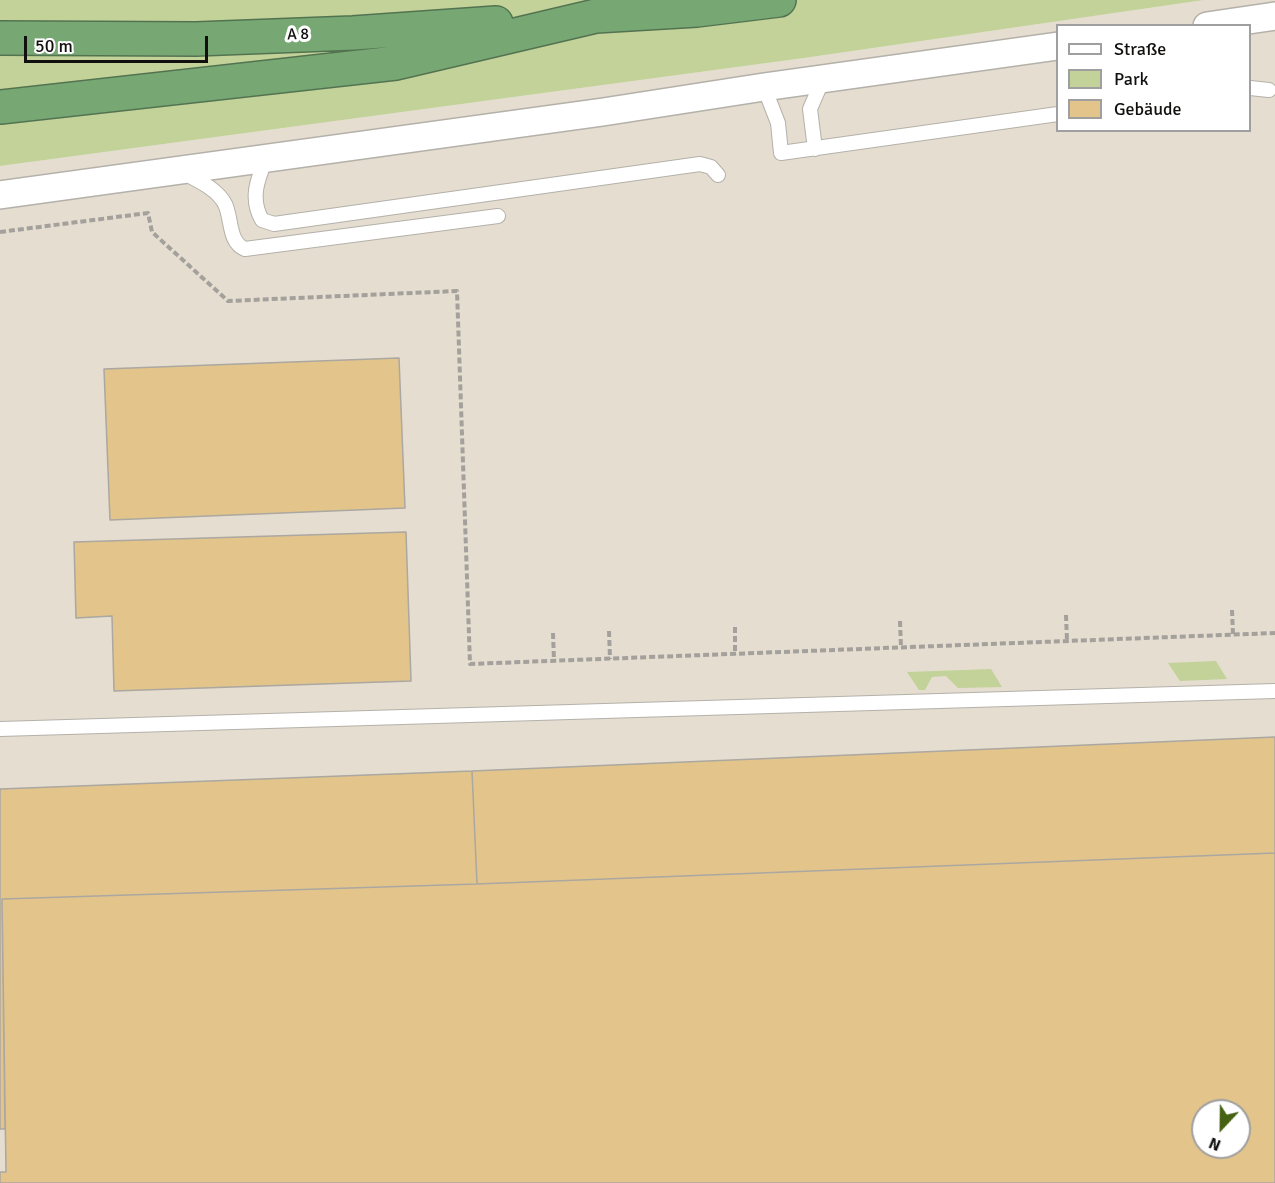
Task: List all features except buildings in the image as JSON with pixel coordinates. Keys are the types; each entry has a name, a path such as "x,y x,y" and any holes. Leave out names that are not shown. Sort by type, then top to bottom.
{"highway":[{"name":"A 8","path":"0,38 196,39 297,35 697,10 779,0"},
{"path":"0,107 396,63 596,16"}],"street":[{"path":"1221,24 1275,16"},
{"path":"0,195 603,112 1056,46"}],"lane":[{"path":"815,149 810,109 823,79"},
{"path":"764,87 778,123 781,153 1056,114"},
{"path":"1251,88 1269,90"},
{"path":"266,159 258,178 256,204 262,220 274,224 700,164 711,166 718,174"},
{"path":"180,171 208,186 225,203 236,242 245,249 498,216"},
{"path":"0,729 1275,691"}],"path":[{"path":"0,232 148,213 152,232 228,301 457,291 471,664 1275,633"},
{"path":"1232,610 1233,635"},
{"path":"1066,615 1067,641"},
{"path":"900,621 901,648"},
{"path":"735,627 735,654"},
{"path":"609,631 610,659"},
{"path":"553,633 554,661"}],"shaded area":[{"path":"1204,0 1275,0 1275,1183 0,1183 0,166 804,58"}],"green space":[{"path":"0,0 1204,0 804,58 0,166"},
{"path":"1216,661 1227,679 1180,681 1168,663"},
{"path":"991,669 1002,687 958,688 946,676 932,677 925,690 919,690 907,672"}]}
